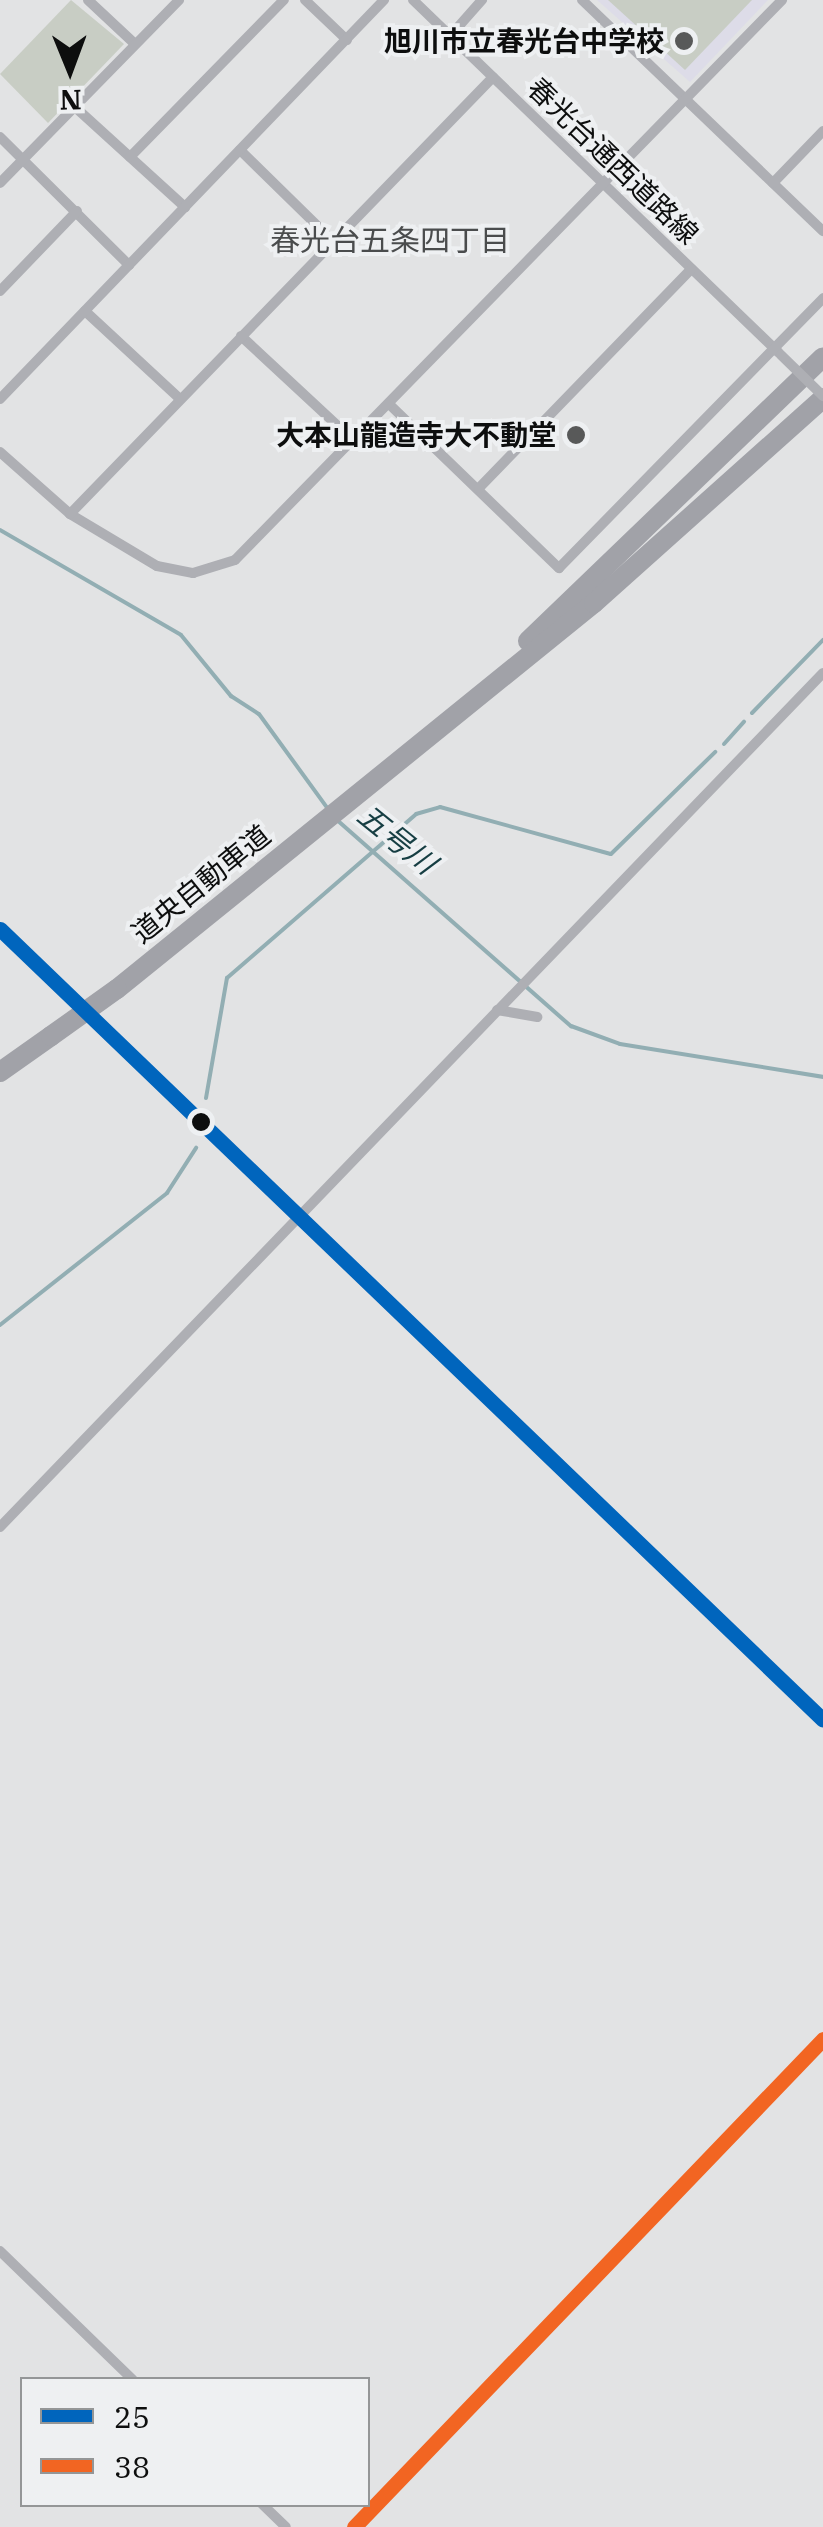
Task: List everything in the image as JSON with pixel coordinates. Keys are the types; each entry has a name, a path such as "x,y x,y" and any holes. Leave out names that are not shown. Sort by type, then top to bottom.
{"highway":[{"name":"道央自動車道","path":"432,732 823,357"},
{"name":"道央自動車道","path":"0,1072 117,989 683,528 823,397"}],"street":[{"path":"88,0 135,44"},
{"path":"0,182 180,0"},
{"path":"130,157 284,0"},
{"path":"305,0 347,40"},
{"path":"0,399 384,0"},
{"name":"春光台通西道路線","path":"413,0 823,397"},
{"path":"451,35 482,0"},
{"path":"582,0 823,231"},
{"path":"0,452 70,514 157,566 215,570 252,548 782,0"},
{"path":"70,514 494,77"},
{"path":"75,106 185,207"},
{"path":"774,183 823,131"},
{"path":"0,137 129,266"},
{"path":"240,150 333,242"},
{"path":"0,291 77,212"},
{"path":"479,488 691,269"},
{"path":"390,406 559,568 778,352 823,298"},
{"path":"85,311 180,400"},
{"path":"242,336 354,442"},
{"path":"0,1526 823,673"},
{"path":"0,929 823,1720"},
{"path":"497,1010 537,1017"},
{"path":"354,2527 823,2039"},
{"path":"0,2250 130,2377"},
{"path":"265,2507 286,2527"}],"shaded area":[{"path":"71,0 124,44 48,123 0,74"},
{"name":"旭川市立春光台中学校","path":"597,0 768,0 690,82"},
{"name":"旭川市立春光台中学校","path":"608,0 752,0 685,70"}],"waterway":[{"name":"五号川","path":"0,530 181,635 231,696 259,714 328,809"},
{"path":"752,713 823,640"},
{"path":"724,744 744,722"},
{"path":"206,1098 227,978 416,814 440,807 611,854 715,752"},
{"name":"五号川","path":"337,820 571,1026 620,1044 823,1077"},
{"path":"0,1325 167,1193 196,1148"}],"transit line":[{"name":"25","path":"0,929 823,1720"},
{"name":"38","path":"354,2527 823,2039"}],"place":[{"name":"旭川市立春光台中学校","path":"684,41"},
{"name":"大本山龍造寺大不動堂","path":"576,435"}],"district":[{"name":"春光台五条四丁目","path":"390,240"}]}
